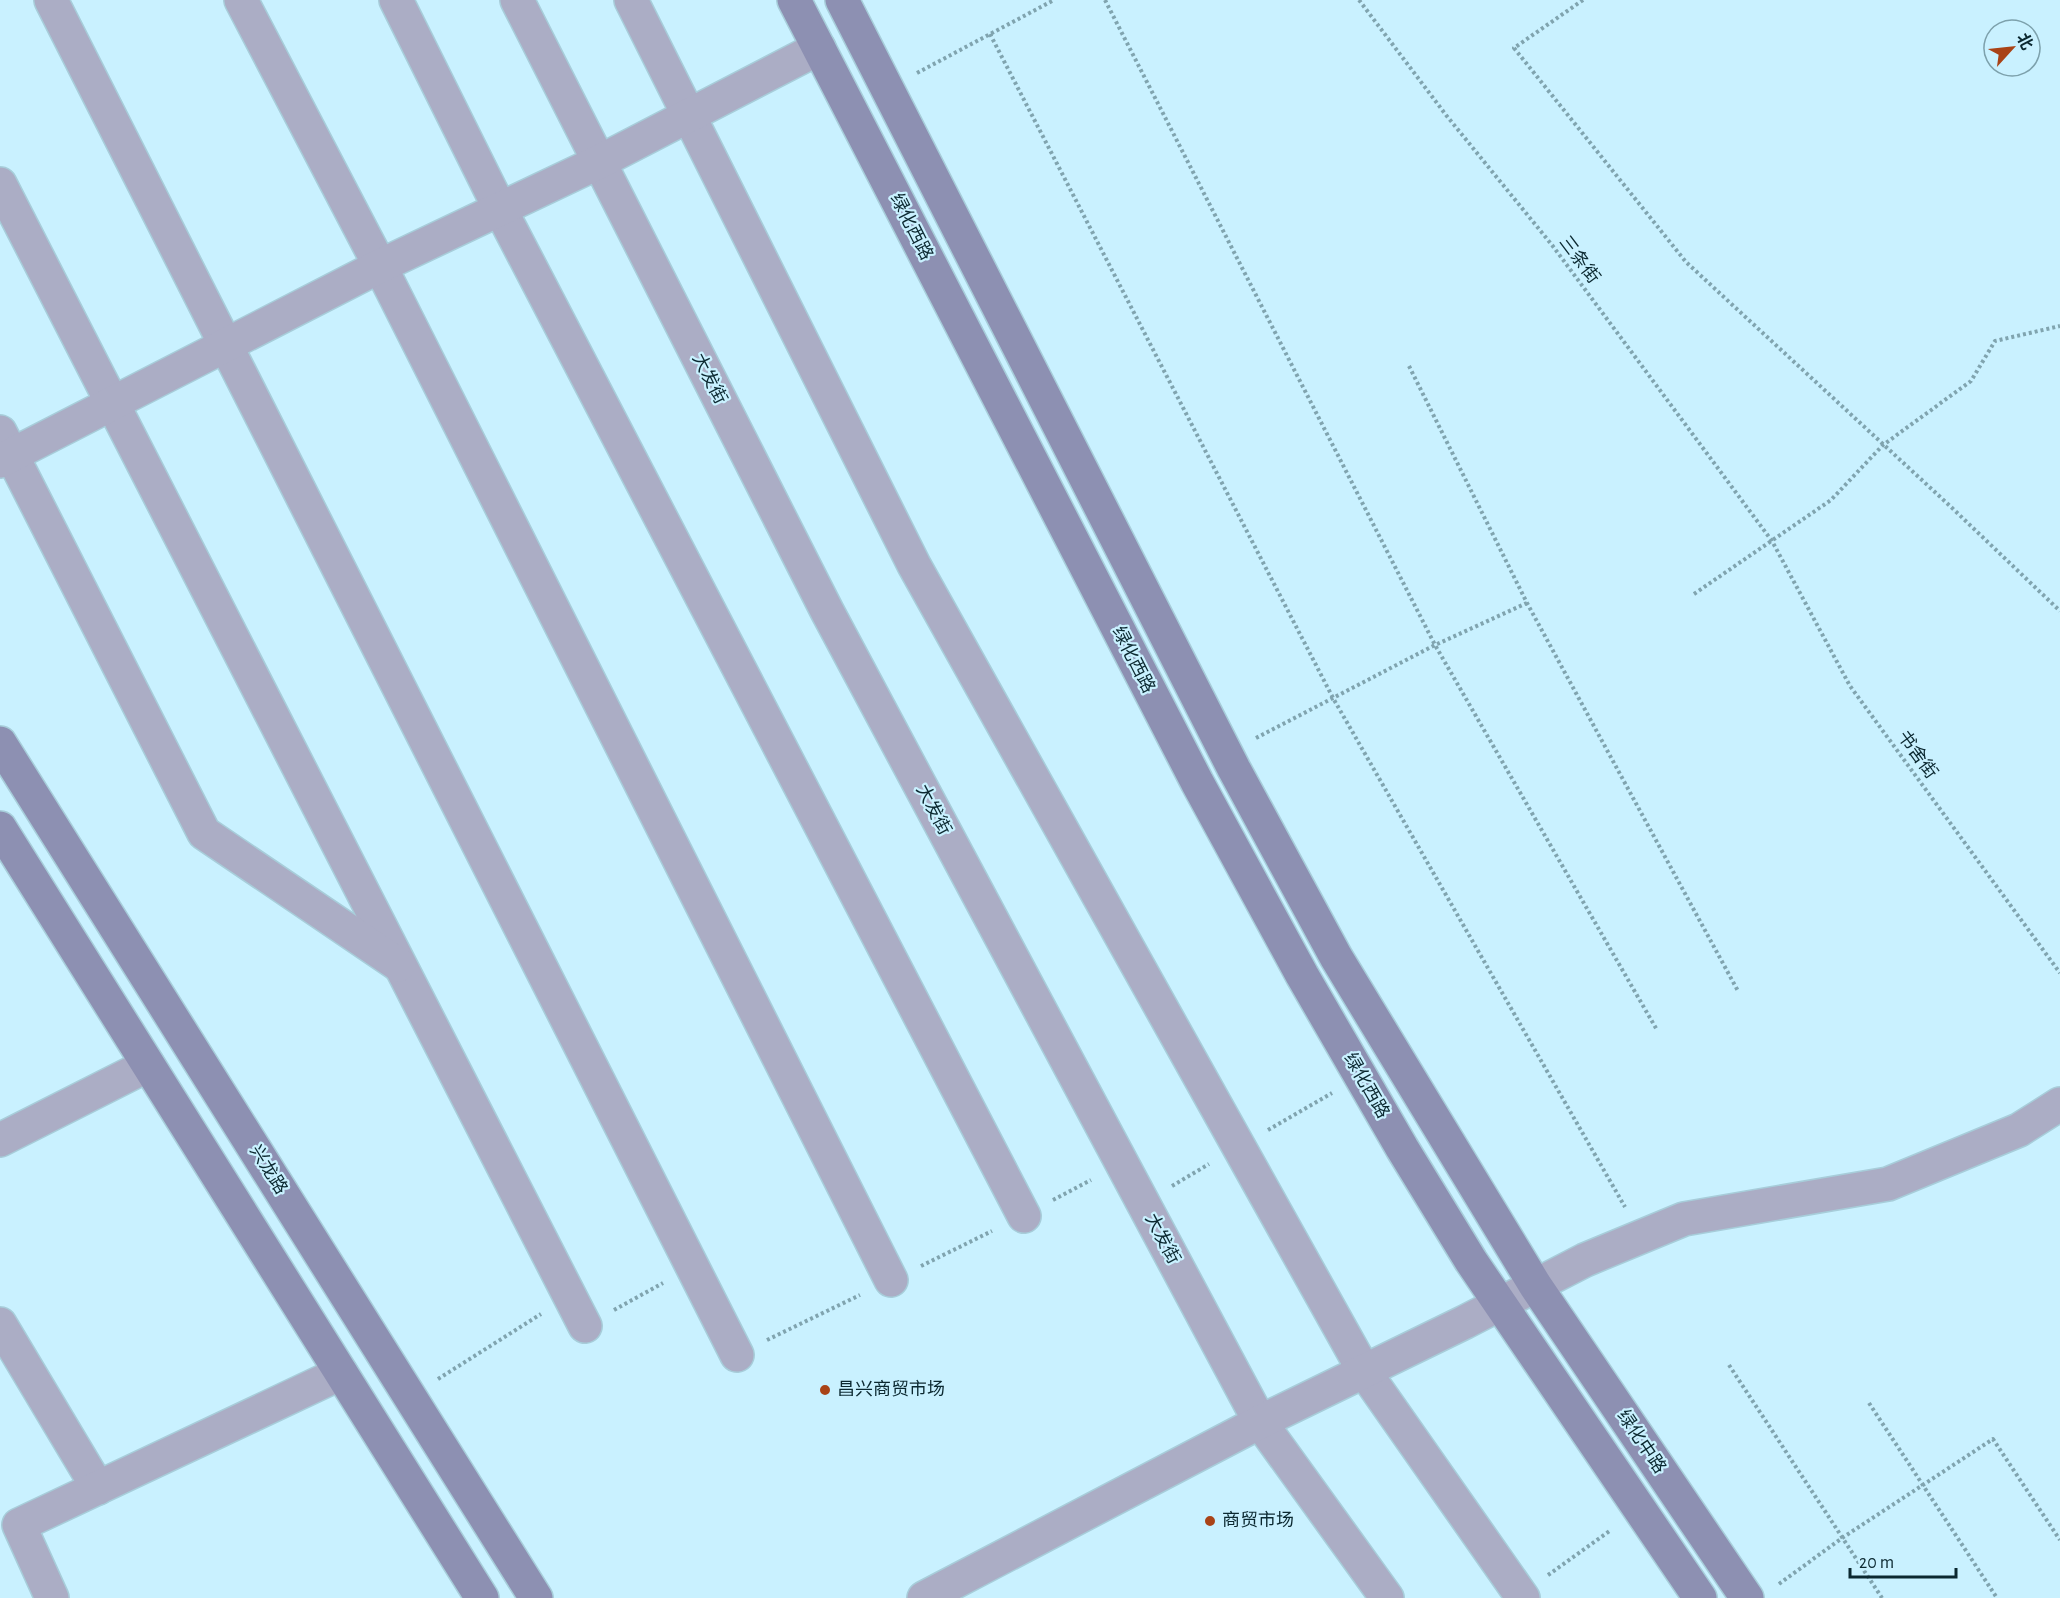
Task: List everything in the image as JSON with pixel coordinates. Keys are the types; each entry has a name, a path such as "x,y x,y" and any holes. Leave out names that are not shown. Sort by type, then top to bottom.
{"main road":[{"name":"绿化西路","path":"794,0 1202,792 1302,975 1402,1148 1500,1304"},
{"path":"842,0 1226,753 1336,957 1535,1286"},
{"name":"兴龙路","path":"0,743 536,1598"},
{"path":"0,828 482,1598"},
{"name":"绿化中路","path":"1535,1286 1747,1598"},
{"path":"1500,1304 1700,1598"}],"street":[{"path":"51,0 737,1355"},
{"path":"241,0 380,266 891,1280"},
{"path":"396,0 500,208 1024,1216"},
{"name":"大发街","path":"517,0 827,611 1260,1422 1387,1598"},
{"path":"631,0 914,565 1364,1371 1521,1596"},
{"path":"401,967 204,833 4,450 112,404 380,266 599,162 819,48"},
{"path":"0,184 585,1326"},
{"path":"0,1140 148,1065"},
{"path":"924,1598 1260,1422 1584,1260 1684,1219 1888,1184 2019,1130 2060,1104"},
{"path":"0,1324 98,1488"},
{"path":"52,1598 19,1525 341,1374"}],"path":[{"path":"887,89 1054,0"},
{"path":"1105,0 1435,645 1657,1030"},
{"name":"三条街","path":"1359,0 1446,115 1552,246 1772,541"},
{"path":"1583,0 1514,48 1686,262 2060,611"},
{"path":"990,34 1333,698 1642,1236"},
{"path":"1694,594 1831,500 1883,446 1971,381 1995,341 2060,326"},
{"path":"1410,366 1527,603 1738,991"},
{"name":"书舍街","path":"1772,541 1850,686 2060,973"},
{"path":"1226,753 1435,645 1527,603"},
{"path":"737,1355 1024,1216 1122,1164"},
{"path":"585,1326 693,1267"},
{"path":"410,1397 569,1296"},
{"path":"1729,1365 1882,1598"},
{"path":"1869,1403 1997,1598"},
{"path":"1778,1585 1842,1538 1993,1439 2060,1540"},
{"path":"1521,1596 1611,1530"}],"place":[{"name":"昌兴商贸市场","path":"825,1390"},
{"name":"商贸市场","path":"1210,1521"}]}
